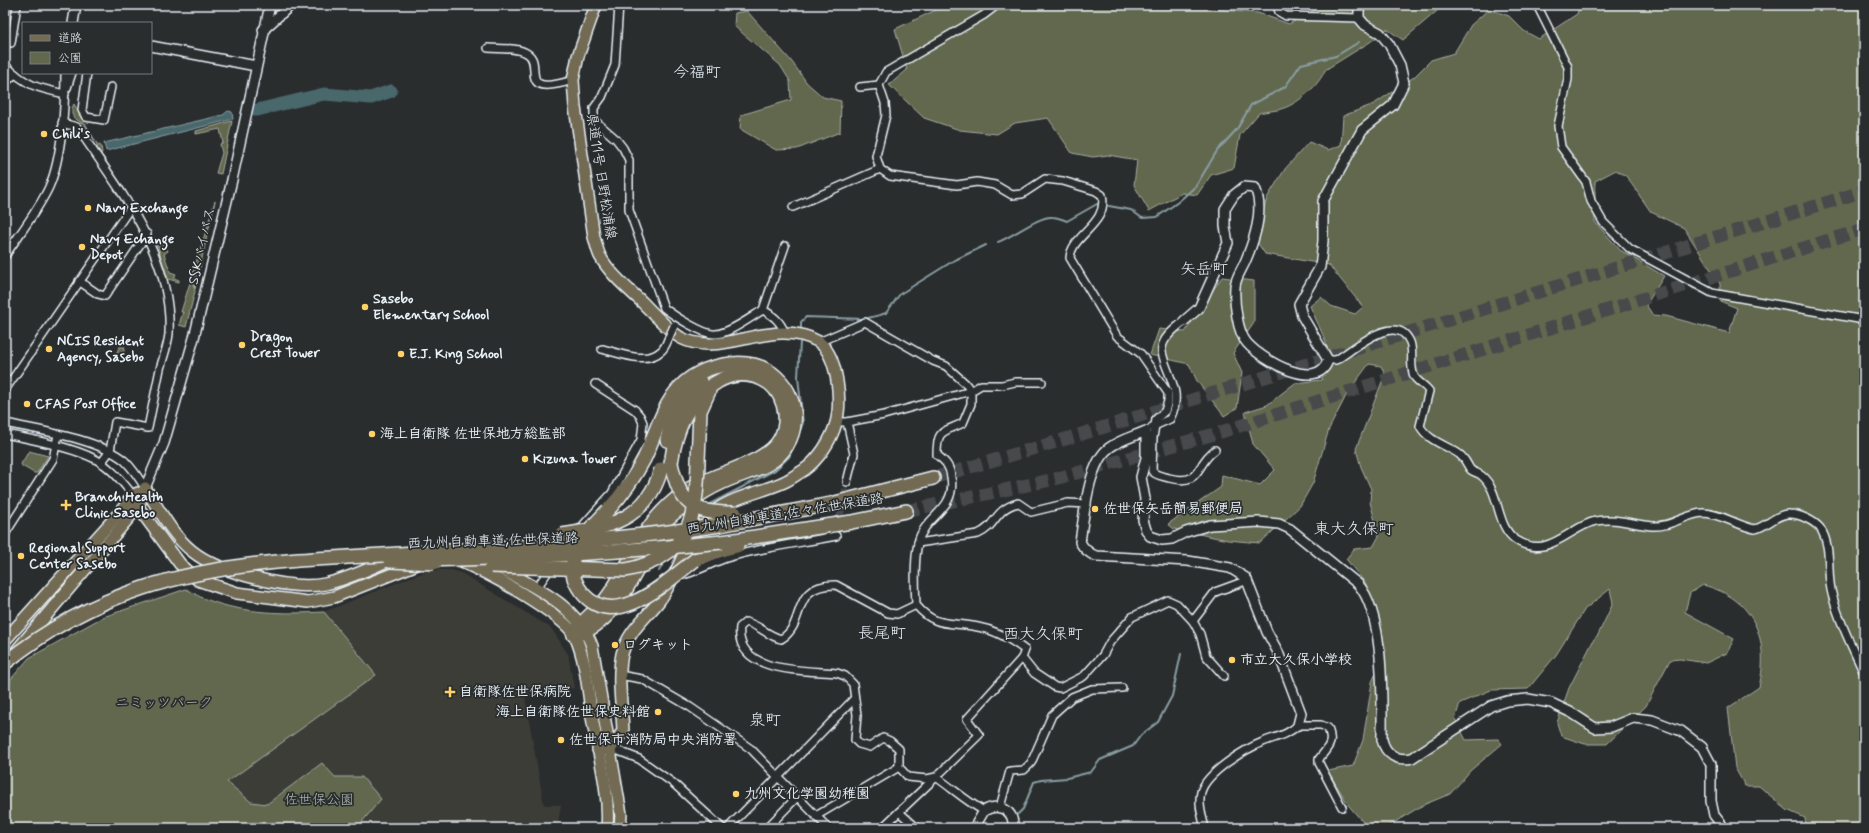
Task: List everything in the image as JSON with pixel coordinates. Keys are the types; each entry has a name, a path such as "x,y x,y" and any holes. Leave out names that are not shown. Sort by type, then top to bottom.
{"highway":[{"path":"584,628 599,622 624,595 660,527 694,499 721,482 756,471 770,462 781,453 788,444 793,432 795,418 794,404 782,383 767,370 755,365 738,363 704,370 690,378 675,393 661,417 643,460 622,495 593,525 580,542 574,556 572,566 573,577 579,589 587,598 608,608 619,608 634,603 695,560 720,550 852,522"},
{"path":"718,367 695,385 684,397 671,423 666,466 684,498 694,506 707,512 735,513 790,506 866,490 907,485"},
{"path":"427,551 554,537 600,528 635,512 649,498 658,482 666,466 679,427 698,395 728,375 743,374 755,376 766,381 775,390 784,407 784,428 780,439 764,455 707,479 686,491 665,509 644,534 621,578 605,601 584,628 574,636"},
{"path":"384,560 604,571 626,570 642,567 656,561 668,553 678,543 689,525 694,511 698,491 698,425 700,411 713,384"},
{"name":"西九州自動車道;佐々佐世保道路","path":"667,532 720,525 831,504 933,478"},
{"name":"西九州自動車道;佐々佐世保道路","path":"668,547 722,542 852,522 906,511"},
{"name":"西九州自動車道;佐世保道路","path":"5,664 24,648 54,628 99,604 133,590 166,580 203,572 262,563 592,541 667,532"},
{"name":"西九州自動車道;佐世保道路","path":"319,559 384,560 546,556 668,547"}],"main road":[{"name":"県道11号 日野松浦線","path":"596,5 578,56 573,80 575,107 594,237 600,256 616,276 680,338 698,343 725,343 764,334 785,333 804,336 819,342"},
{"path":"598,750 611,748 623,731 619,675 622,653 627,641 635,627 659,601 674,576 693,534 706,518 735,500 785,482 806,468 819,456 842,422 835,365 828,352 819,342"},
{"path":"5,640 122,510 133,495 145,488"},
{"path":"5,664 138,507 145,488"},
{"path":"145,488 180,540 192,551 207,562 240,575 308,586 326,584 422,547 432,546 457,550 479,556 565,607 584,628 592,646 611,748 619,802 620,828"},
{"path":"133,495 138,507 180,564 198,580 222,589 237,593 308,602 334,598 426,560 436,558 455,560 474,566 555,615 574,636 583,661 610,826"},
{"path":"610,826 619,802"}],"street":[{"path":"11,43 17,5"},
{"path":"73,22 76,5"},
{"name":"SSKバイパス","path":"145,488 164,443 194,338 232,180 263,30 270,5"},
{"path":"263,30 290,5"},
{"path":"620,5 615,65 602,97 594,108 594,120 616,139 623,148 629,160 631,215 657,282 664,308 676,322 715,335 724,333 763,310 786,246"},
{"path":"998,5 972,22 886,72 879,85 886,103 886,115 876,156 880,169 890,176 901,178 958,185 977,182 995,185 1012,194 1022,194 1045,179 1064,181 1096,191 1102,195 1103,207 1095,223 1070,251 1070,258 1117,336 1141,354 1168,393 1168,401 1165,411 1156,419 1152,471 1160,476 1174,479 1191,479 1195,476 1206,456 1215,450"},
{"path":"1206,828 1200,810 1200,793 1204,785 1235,757 1261,742 1291,732 1298,725 1301,713 1278,652 1267,632 1248,580 1242,574 1230,568 1188,561 1096,556 1089,553 1080,542 1093,473 1102,457 1109,448 1170,419 1176,407 1176,392 1164,359 1162,348 1167,338 1199,308 1228,243 1225,226 1225,209 1234,195 1244,188 1255,188 1259,198 1257,222 1248,253 1235,285 1237,315 1247,343 1267,358 1295,372 1306,375 1317,374 1326,368 1328,360 1302,316 1299,304 1320,267 1323,241 1323,202 1362,130 1393,105 1404,83 1400,65 1389,44 1380,33 1366,25 1359,18 1286,16 1279,12 1277,5"},
{"path":"1359,5 1359,18"},
{"path":"1537,5 1568,68 1568,79 1558,126 1561,147 1586,182 1591,201 1603,222 1614,235 1630,249 1712,293 1864,320"},
{"path":"152,46 256,66"},
{"path":"488,48 521,51 530,56 532,59 535,81 539,83 554,86 573,80"},
{"path":"5,65 15,74 36,88 65,94"},
{"path":"5,83 15,74"},
{"path":"5,256 49,188 59,152 65,94 65,74"},
{"path":"65,94 72,74"},
{"path":"88,74 82,110 84,115 104,120 111,87"},
{"path":"860,87 879,85"},
{"path":"62,123 78,127 131,207 147,234 156,254 165,283 168,334 148,428 115,422 110,451 101,463"},
{"path":"793,207 880,169"},
{"path":"5,390 131,207"},
{"path":"79,281 98,294 105,296 147,234"},
{"path":"763,310 774,316 782,324 785,333"},
{"path":"602,349 642,358 652,357 662,350 676,322"},
{"path":"819,342 865,322 933,361 946,366 965,383 971,391 971,404 963,423 942,433 937,439 937,455 946,462 951,472 953,486 946,506 924,530 918,543 915,589 916,605 931,620 979,627 1014,641 1025,650 1022,658 967,719 979,735 882,828"},
{"path":"1328,360 1336,360 1379,332 1392,329 1401,332 1410,342 1411,366 1415,377 1425,385 1429,392 1420,426 1424,434 1458,454 1466,460 1470,470 1482,476 1494,495 1501,519 1507,531 1514,539 1525,544 1536,546 1553,543 1596,521 1616,519 1652,526 1665,526 1690,515 1703,513 1755,529 1763,527 1782,514 1792,514 1809,520 1819,527 1825,537 1832,593 1840,618 1864,673"},
{"path":"847,482 854,454 842,422 897,411 971,391 981,385 1002,385 1015,382 1042,382"},
{"path":"536,589 580,526 612,493 641,440 643,423 640,416 635,410 595,384"},
{"path":"5,423 58,435 110,451 133,469 145,488"},
{"path":"1146,431 1146,458 1142,477 1145,499 1144,520 1146,530 1150,536 1162,540 1172,539 1186,532 1210,525 1259,522 1279,524 1290,528 1306,540 1358,584 1366,593 1376,628 1381,658 1382,740 1384,746 1391,755 1397,758 1412,758 1490,706 1507,701 1528,699 1551,703 1595,728 1611,727 1633,718 1652,720 1682,731 1702,747 1711,764 1711,801 1714,815 1724,828"},
{"path":"5,434 82,453 101,463 120,479 133,495"},
{"path":"5,534 53,459 58,435"},
{"path":"918,543 978,534 986,530 999,512 1007,506 1018,503 1031,512 1068,503 1087,504"},
{"path":"674,576 690,574 710,563 732,556 836,536"},
{"path":"1193,621 1215,592 1248,580"},
{"path":"916,605 897,614 888,613 836,585 827,585 814,589 804,598 789,635 781,639 773,637 752,623 746,622 740,627 738,636 742,646 748,654 778,668 834,672 845,676 852,684 857,715 855,740 859,744 870,747 883,738 890,741 899,749 899,767 908,777 927,779 936,777 953,788 966,801 984,811"},
{"path":"1022,658 1034,673 1055,687 1060,688 1084,676 1103,655 1110,642 1132,617 1144,610 1168,600 1177,604 1193,621 1200,634 1206,656 1224,676"},
{"path":"619,675 642,679 690,707 751,749 828,828"},
{"path":"1000,807 1010,771 1024,770 1030,763 1052,715 1072,697 1092,689 1122,688"},
{"path":"728,828 854,699"},
{"path":"1298,725 1321,725 1328,728 1331,742 1319,759 1319,763 1342,807"},
{"path":"611,748 639,760 673,783 722,828"},
{"path":"816,816 899,767"},
{"path":"768,828 797,797"},
{"path":"974,828 984,811 989,808 1000,807 1012,816 1013,828"},
{"path":"899,812 917,828"}],"shaded area":[{"name":"自衛隊佐世保病院","path":"452,570 463,574 551,628 568,654 574,688 525,697 544,805 561,805 557,828 357,828 359,824 362,777 335,777 322,763 267,804 251,802 227,781 375,675 324,612 411,577 428,571"}],"green space":[{"path":"1031,5 1192,5 1210,9 1258,13 1289,24 1323,5 1444,5 1403,40 1387,29 1370,42 1325,70 1314,87 1290,106 1259,113 1240,135 1234,168 1211,175 1197,195 1182,193 1149,211 1134,185 1137,160 1108,155 1093,157 1072,153 1048,118 1015,123 997,134 960,130 924,118 889,85 907,70 895,29 938,9 1001,7 1022,9"},
{"path":"1580,5 1864,5 1864,828 1806,828 1805,818 1787,810 1759,786 1745,786 1735,768 1728,708 1759,687 1762,669 1760,637 1746,610 1735,600 1720,591 1703,585 1690,593 1685,612 1734,639 1727,653 1706,663 1680,659 1670,660 1646,706 1607,744 1585,744 1561,736 1557,723 1569,688 1594,639 1598,635 1613,603 1610,589 1585,609 1556,655 1528,689 1491,690 1460,703 1455,719 1466,740 1498,739 1502,744 1471,770 1450,794 1423,805 1385,828 1368,828 1349,806 1328,771 1353,766 1363,740 1372,682 1386,650 1366,584 1346,559 1354,549 1373,547 1379,536 1370,502 1371,489 1361,467 1356,449 1385,374 1381,366 1369,364 1348,392 1329,429 1313,483 1300,506 1260,543 1228,540 1174,529 1168,524 1221,487 1222,475 1260,485 1275,470 1253,444 1245,412 1267,405 1295,383 1322,380 1326,342 1310,306 1321,297 1331,306 1355,314 1363,307 1329,265 1265,254 1255,239 1267,198 1285,169 1309,142 1328,150 1341,145 1343,116 1374,104 1414,77 1431,60 1454,53 1471,25 1489,9 1509,16 1524,31 1539,39 1577,14","holes":["1616,170 1626,176 1651,212 1684,228 1720,284 1720,301 1737,308 1729,333 1666,316 1653,315 1646,305 1664,276 1620,250 1595,222 1595,181"]},
{"path":"747,11 792,62 807,83 823,97 841,101 840,132 797,149 776,150 740,129 741,115 791,100 790,81 780,65 734,26 735,13"},
{"path":"74,104 97,144 101,146 102,153 99,154 96,149 98,146 84,124 74,118 72,108"},
{"path":"232,121 221,174 216,173 222,153 220,144 223,143 220,129 196,134 196,131"},
{"path":"215,201 195,289 193,283 195,291 186,327 179,325 183,312 181,312"},
{"path":"162,239 168,251 164,254 170,272 176,274 174,278 179,280 179,282 168,279 156,241"},
{"path":"1222,277 1254,281 1254,323 1233,353 1242,373 1237,408 1224,416 1197,381 1189,364 1150,355 1159,329 1185,332"},
{"path":"119,347 125,347 122,359 116,355"},
{"path":"29,451 48,456 37,473 34,473 21,464"},
{"name":"ニミッツパーク","path":"186,589 205,599 236,608 280,613 324,612 376,675 227,782 251,802 267,804 322,763 335,777 362,777 381,799 357,828 5,828 5,686 29,658 103,617"}],"water":[{"path":"228,111 232,112 233,119 106,151 104,143 223,115"}],"waterway":[{"path":"1109,206 1131,210 1142,218 1157,217 1178,202 1196,186 1217,151 1237,129 1251,105 1285,87 1301,64 1336,56 1359,42"},
{"path":"257,110 324,94 371,98 391,91"},
{"path":"998,242 1040,220 1052,217 1067,221 1097,204"},
{"path":"801,329 801,322 806,317 864,319 886,313 900,294 953,261 986,245"},
{"path":"706,506 775,470 789,457 803,423 798,377 800,342"},
{"path":"659,571 664,562"},
{"path":"1018,814 1023,809 1034,782 1067,778 1091,772 1100,760 1133,746 1141,735 1158,722 1172,696 1181,654"}],"tunnel":[{"path":"933,478 1056,442 1864,191"},
{"path":"906,511 1055,479 1221,432 1864,229"},
{"path":"838,527 847,482"}],"place":[{"name":"Chili's","path":"44,134"},
{"name":"Navy Exchange","path":"88,208"},
{"name":"Navy Echange Depot","path":"82,247"},
{"name":"Sasebo Elementary School","path":"365,307"},
{"name":"Dragon Crest Tower","path":"242,345"},
{"name":"NCIS Resident Agency, Sasebo","path":"49,349"},
{"name":"E.J. King School","path":"401,354"},
{"name":"CFAS Post Office","path":"27,404"},
{"name":"海上自衛隊 佐世保地方総監部","path":"372,434"},
{"name":"Kizuna Tower","path":"525,459"},
{"name":"Branch Health Clinic Sasebo","path":"66,505"},
{"name":"佐世保矢岳簡易郵便局","path":"1095,509"},
{"name":"Regional Support Center Sasebo","path":"21,556"},
{"name":"ログキット","path":"615,645"},
{"name":"市立大久保小学校","path":"1232,660"},
{"name":"自衛隊佐世保病院","path":"450,692"},
{"name":"海上自衛隊佐世保史料館","path":"658,712"},
{"name":"佐世保市消防局中央消防署","path":"561,740"},
{"name":"九州文化学園幼稚園","path":"736,794"}],"district":[{"name":"今福町","path":"697,72"},
{"name":"矢岳町","path":"1204,269"},
{"name":"東大久保町","path":"1354,529"},
{"name":"長尾町","path":"882,633"},
{"name":"西大久保町","path":"1043,634"},
{"name":"泉町","path":"765,720"}],"park label":[{"name":"佐世保公園","path":"319,800"}]}
